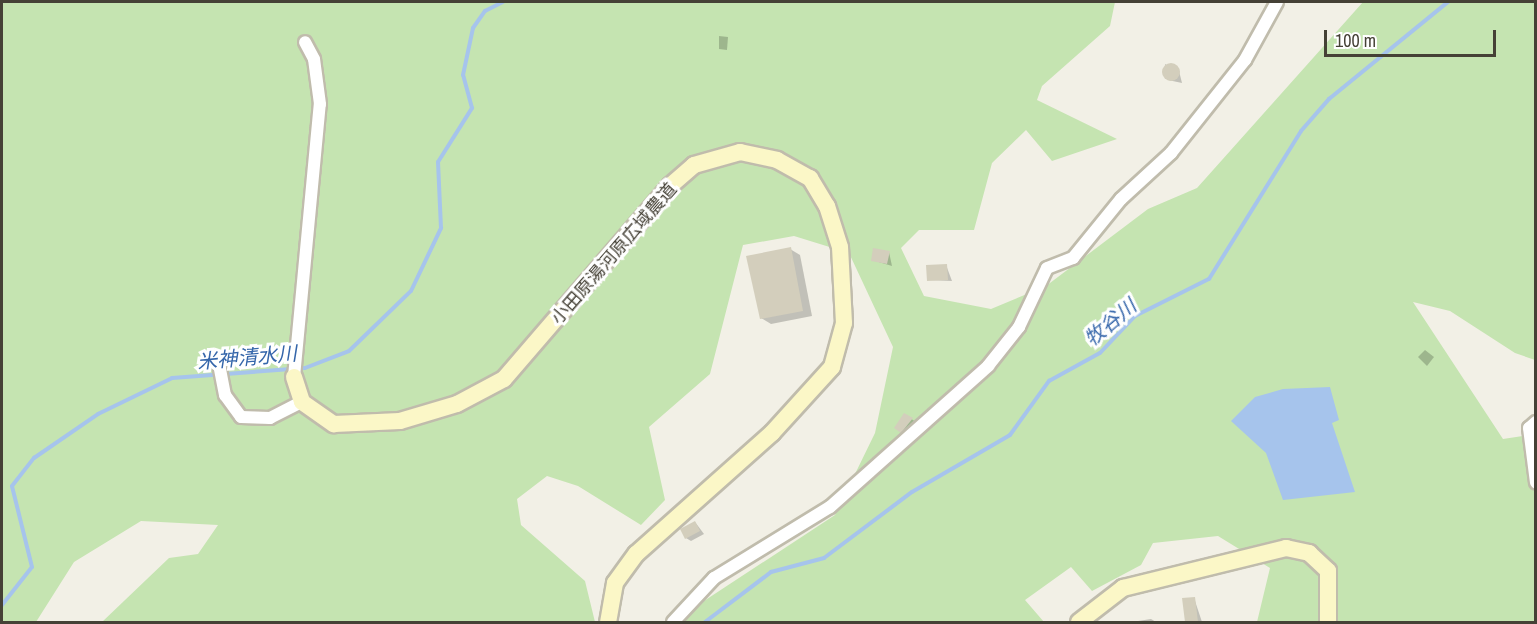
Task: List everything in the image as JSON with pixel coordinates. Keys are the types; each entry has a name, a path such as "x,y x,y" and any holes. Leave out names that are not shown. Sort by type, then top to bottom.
{"street":[{"path":"673,622 714,578 830,507 988,366 1019,327 1047,268 1073,258 1121,199 1172,153 1239,68 1278,2"},
{"path":"218,362 225,395 234,411 257,421 302,402 294,377 294,339 320,104 314,59 305,42"},
{"name":"小田原湯河原広域農道","path":"302,402 322,420 357,426 434,412 477,396 530,352 670,186 694,165 740,152 777,160 810,178 827,206 840,247 844,323 832,367 772,433 636,554 615,583 608,622"},
{"path":"1536,422 1529,428 1536,483"},
{"path":"1079,622 1123,588 1286,548 1309,553 1328,572 1328,622"}],"green space":[{"path":"2,2 1115,2 1110,26 1042,86 1037,100 1117,139 1052,161 1026,130 992,163 974,230 919,230 901,248 924,296 991,309 1046,286 1148,209 1197,188 1363,2 1535,2 1535,360 1515,353 1450,311 1413,302 1503,439 1535,434 1535,622 1257,622 1270,568 1218,536 1153,543 1141,565 1092,591 1071,567 1025,600 1044,622 672,622 835,515 875,433 893,347 849,253 794,236 743,245 710,374 649,427 665,500 641,525 578,486 547,476 517,499 521,525 585,581 595,622 102,622 169,558 198,554 218,525 141,521 74,562 36,622 2,622"}],"water":[{"path":"1330,387 1339,420 1332,423 1355,492 1283,500 1266,453 1231,421 1255,397 1283,389"}],"building":[{"path":"1171,63 1179,68 1180,72 1175,80 1171,81 1163,76 1162,72 1167,64"},
{"path":"791,247 803,311 760,319 746,256"},
{"path":"873,248 890,251 887,264 871,261"},
{"path":"947,264 948,280 927,281 926,265"},
{"path":"904,413 913,418 901,433 894,428"},
{"path":"695,521 700,531 685,539 680,529"},
{"path":"1195,597 1198,622 1185,622 1182,598"}],"waterway":[{"name":"米神清水川","path":"2,605 32,567 12,486 34,458 98,414 172,378 305,368 349,351 411,291 441,228 438,162 472,108 463,75 473,28 485,11 503,2"},
{"name":"牧谷川","path":"705,622 771,572 824,558 912,492 1010,435 1049,381 1100,353 1135,316 1209,279 1301,131 1329,99 1448,2"}]}
